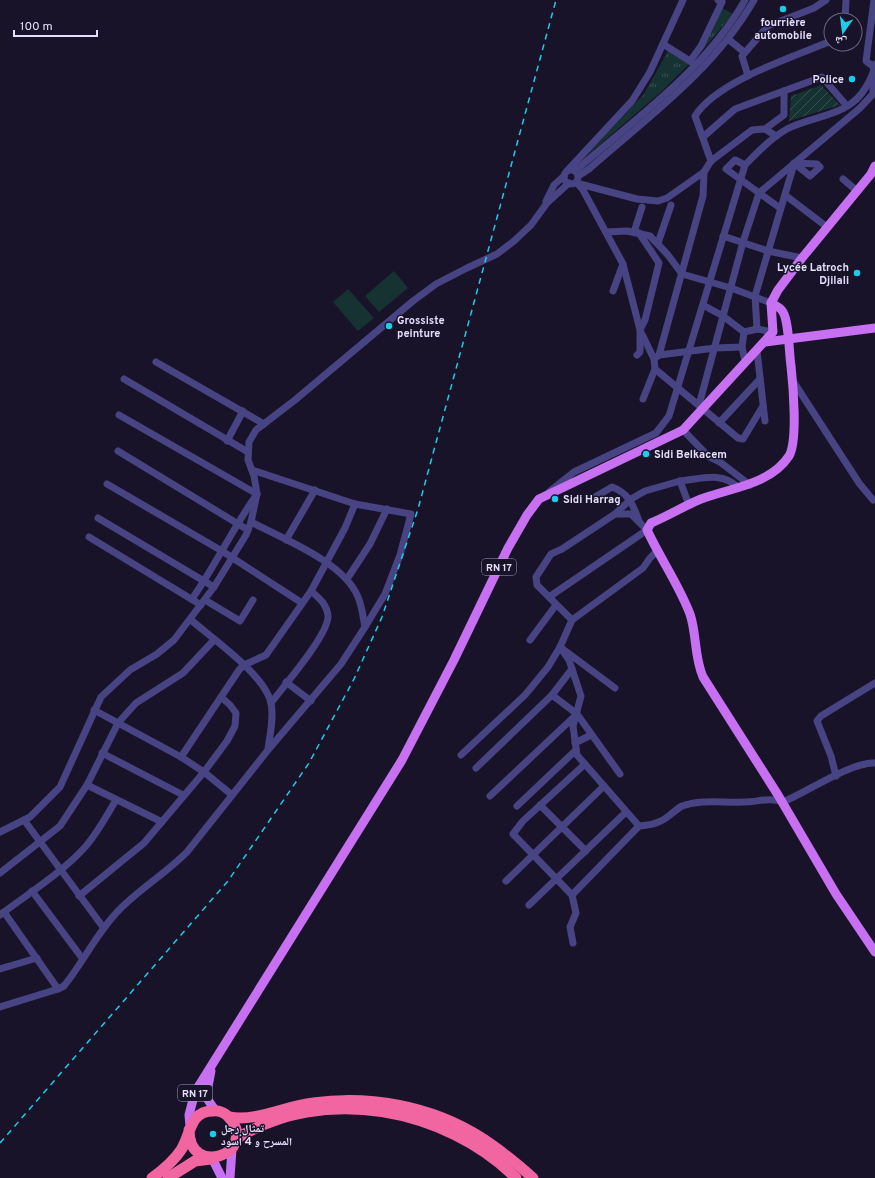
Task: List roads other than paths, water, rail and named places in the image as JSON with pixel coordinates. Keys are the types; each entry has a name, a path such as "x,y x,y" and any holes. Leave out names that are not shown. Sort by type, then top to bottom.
{"highway":[{"path":"152,1178 173,1161 182,1149 189,1128 200,1114 215,1110 229,1117 250,1118 290,1107 332,1101 395,1104 441,1118 473,1133 502,1152 533,1178"},
{"path":"168,1178 195,1161 226,1154 234,1144 261,1125 298,1114 339,1110 384,1112 434,1125 462,1137 483,1150 516,1178"},
{"path":"229,1117 237,1131 234,1144"},
{"path":"189,1128 189,1139 194,1150 204,1157 212,1158"}],"main road":[{"path":"773,332 772,303 785,281 827,227 874,171"},
{"path":"772,303 783,311 787,326 787,340 793,381 793,438 789,456 775,470 750,485 724,490 644,526 690,614 695,635 698,663 703,677 783,802 836,894 875,952"},
{"path":"765,342 875,328"},
{"name":"RN 17","path":"189,1128 189,1115 192,1102 213,1064 402,760 454,660 508,548 527,515 539,499 683,430 701,407 744,361 757,351 773,332"},
{"name":"RN 17","path":"213,1064 206,1097 215,1110"},
{"path":"230,1178 234,1144"},
{"path":"212,1158 222,1178"}],"street":[{"path":"541,212 554,185 632,101 650,72 683,0"},
{"path":"693,62 722,2 718,0"},
{"path":"0,832 30,817 60,787 94,710 101,698 130,670 163,650 174,640 191,620 233,558 251,522 257,494 248,452 249,442 256,430 295,400 413,301 436,284 497,254 514,241 541,212 547,203 671,88 693,62 716,43 745,0"},
{"path":"565,173 566,181 575,178 589,169 664,106 699,72 728,39 754,0"},
{"path":"748,76 742,60 744,52 768,26 814,8 826,0"},
{"path":"845,12 846,0"},
{"path":"874,0 866,61 875,68"},
{"path":"728,39 744,52"},
{"path":"663,44 693,62"},
{"path":"712,161 695,116 700,107 722,89 748,76 823,44"},
{"path":"701,407 714,348 742,242 759,193 860,108 872,94 875,64"},
{"path":"539,499 574,472 656,433 669,416 678,389 739,179 745,165 776,136 789,128 839,112 856,100 873,75"},
{"path":"703,137 735,109 822,77 847,106"},
{"path":"565,173 575,178 637,199 658,201 667,198 704,172 712,161 752,130 764,129 784,115 784,91"},
{"path":"764,129 776,136"},
{"path":"745,165 735,160 726,169 780,208"},
{"path":"757,329 755,296 794,163"},
{"path":"642,399 655,369 656,357 682,274 703,196 704,172"},
{"path":"575,178 606,232 622,264 640,330 640,352 637,355"},
{"path":"843,179 857,191"},
{"path":"785,196 827,227"},
{"path":"658,243 671,205"},
{"path":"636,232 642,207"},
{"path":"606,232 636,232 650,236 658,243 682,274 731,288 772,303"},
{"path":"636,232 659,263 645,320 640,330"},
{"path":"723,236 768,251 802,258"},
{"path":"613,291 622,264"},
{"path":"703,305 723,316 744,332"},
{"path":"744,332 757,329 773,332"},
{"path":"640,330 656,357"},
{"path":"744,332 742,347 744,361"},
{"path":"656,357 714,348 742,347"},
{"path":"757,351 765,421"},
{"path":"156,362 264,424"},
{"path":"655,369 738,438 743,439 763,406"},
{"path":"124,379 248,452"},
{"path":"719,423 760,380"},
{"path":"793,381 859,483 873,500"},
{"path":"228,441 243,411"},
{"path":"120,414 257,494"},
{"path":"683,430 708,456 720,462 750,485"},
{"path":"118,451 248,530"},
{"path":"0,1007 58,989 72,975 103,927 141,890 174,866 268,750 341,664 366,627 385,594 412,516 410,513 354,504 252,470"},
{"path":"572,620 537,585 536,577 551,554 562,549 615,514 631,499 645,491 680,481 706,476 717,476 733,482 738,487"},
{"path":"680,481 689,505"},
{"path":"107,484 222,551 302,603"},
{"path":"595,497 612,487 621,490 631,499 644,526"},
{"path":"286,540 315,490"},
{"path":"192,599 204,582 237,522 257,494"},
{"path":"181,757 239,670 266,655 311,591 328,562 350,517 354,504"},
{"path":"347,579 370,544 387,509"},
{"path":"615,514 631,514 644,526"},
{"path":"98,518 214,587"},
{"path":"251,522 328,562 344,575 358,596 366,627"},
{"path":"549,597 644,526"},
{"path":"90,537 192,599 240,621 253,600"},
{"path":"462,755 525,695 548,667 560,647 572,620 643,568 657,551"},
{"path":"271,703 321,634 328,617 325,606 311,591"},
{"path":"530,640 556,605"},
{"path":"191,620 252,672 268,693 272,713 268,750"},
{"path":"0,873 60,826 87,785 118,723 136,703 183,673 214,640"},
{"path":"560,647 572,669 580,696 573,726 577,755 639,826"},
{"path":"560,647 615,688"},
{"path":"476,768 552,695 572,669"},
{"path":"286,682 311,700"},
{"path":"836,776 831,756 817,721 821,716 875,683"},
{"path":"552,695 577,714 620,774"},
{"path":"79,896 144,843 204,772 227,740 235,726 236,713 230,704 222,697"},
{"path":"94,710 181,757 204,772 232,796"},
{"path":"490,796 577,714"},
{"path":"517,806 576,747 591,735"},
{"path":"102,753 183,795"},
{"path":"572,895 639,826 655,824 681,807 694,803 745,802 762,799 783,802 849,769 870,762 875,763"},
{"path":"573,943 570,927 576,913 572,895 513,834 540,805 585,764"},
{"path":"87,785 162,822"},
{"path":"506,881 604,786"},
{"path":"58,989 37,958 2,913 61,870 85,847 96,833 116,800"},
{"path":"540,805 586,851"},
{"path":"529,905 626,812"},
{"path":"24,820 41,841 79,896 103,927"},
{"path":"32,891 82,958"},
{"path":"0,968 37,958"}],"railway":[{"path":"0,1143 228,881 309,763 354,679 382,617 418,509 556,0"}],"place":[{"name":"fourrière automobile","path":"783,9"},
{"name":"Police","path":"852,79"},
{"name":"Lycée Latroch Djilali","path":"857,273"},
{"name":"Grossiste peinture","path":"389,326"},
{"name":"Sidi Belkacem","path":"646,454"},
{"name":"Sidi Harrag","path":"555,499"},
{"name":"تمثال رجل المسرح و 4 أسود","path":"213,1134"}]}
